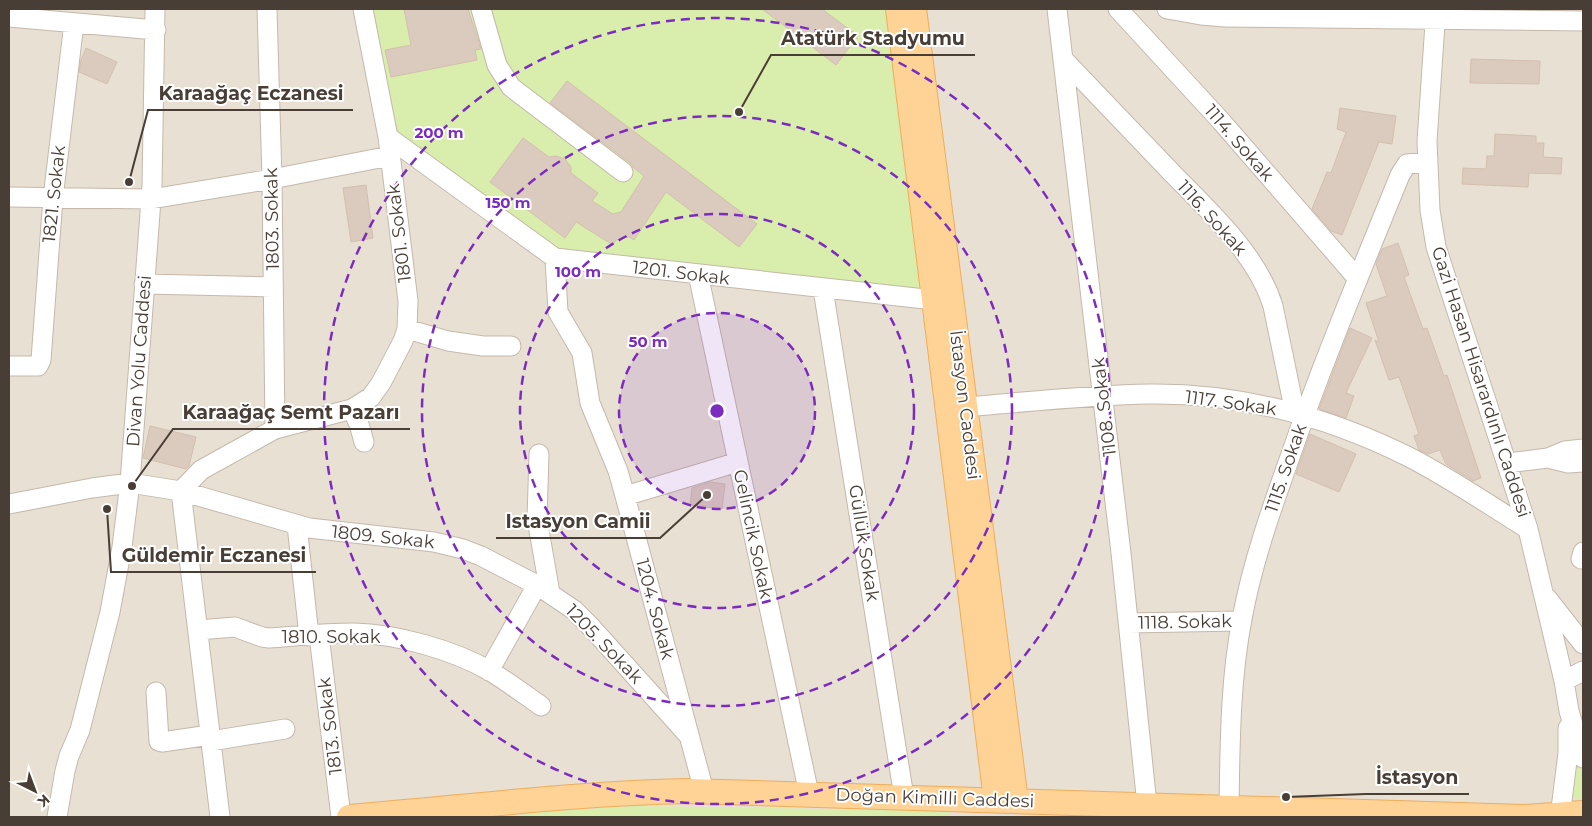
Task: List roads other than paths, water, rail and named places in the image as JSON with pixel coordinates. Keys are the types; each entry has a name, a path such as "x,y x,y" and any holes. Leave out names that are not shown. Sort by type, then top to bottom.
{"main road":[{"name":"İstasyon Caddesi","path":"898,9 934,300 1006,801"},
{"name":"İstasyon Caddesi","path":"914,9 965,407 1006,801"},
{"name":"Doğan Kimilli Caddesi","path":"349,817 566,796 629,792 704,791 1522,817 1583,813"}],"street":[{"name":"Divan Yolu Caddesi","path":"58,817 65,771 80,730 110,612 122,547 130,483 151,200 155,9"},
{"name":"1803. Sokak","path":"267,9 272,179 275,429"},
{"path":"363,9 388,137"},
{"path":"480,9 497,65 511,87 624,172"},
{"name":"1108. Sokak","path":"1057,9 1103,396 1147,805"},
{"name":"1114. Sokak","path":"1118,9 1221,121 1358,279"},
{"path":"1168,9 1201,15 1253,13 1435,14 1583,21"},
{"name":"Gazi Hasan Hisarardınlı Caddesi","path":"1435,14 1428,104 1427,162 1430,210 1436,247 1528,529 1564,681 1568,711 1568,753 1560,816"},
{"path":"9,17 156,30"},
{"name":"1821. Sokak","path":"9,366 38,366 41,360 52,198 74,23"},
{"name":"1116. Sokak","path":"1063,60 1206,209 1253,264 1265,284 1273,306 1299,414"},
{"name":"1801. Sokak","path":"352,409 371,396 381,383 394,359 406,329 408,301 388,137"},
{"name":"1201. Sokak","path":"388,137 555,258 934,300"},
{"path":"9,197 151,200 390,156"},
{"name":"1115. Sokak","path":"1228,808 1233,683 1241,621 1299,414 1358,279 1400,175 1407,164 1427,162"},
{"name":"1204. Sokak","path":"555,258 558,312 582,353 590,403 615,464 625,496 704,791"},
{"name":"Gelincik Sokak","path":"698,274 809,794"},
{"path":"144,284 273,287"},
{"name":"Güllük Sokak","path":"823,289 904,797"},
{"path":"406,329 448,341 483,346 511,346"},
{"name":"1117. Sokak","path":"965,407 1152,394 1234,400 1299,414 1375,441 1410,457 1446,477 1528,529"},
{"path":"181,491 201,470 275,429 352,409 364,442"},
{"path":"1508,463 1548,458 1565,451 1583,449"},
{"name":"1205. Sokak","path":"539,454 537,519 543,589 574,610 591,627 689,736"},
{"path":"1548,458 1568,463 1583,462"},
{"path":"625,496 738,462"},
{"path":"9,504 92,488 130,483 181,491"},
{"path":"181,491 220,817"},
{"name":"1809. Sokak","path":"181,491 298,525 326,531 448,545 482,556 543,589"},
{"name":"1813. Sokak","path":"298,525 341,817"},
{"path":"490,671 543,589"},
{"path":"1544,593 1583,644"},
{"name":"1118. Sokak","path":"1128,623 1241,621"},
{"name":"1810. Sokak","path":"198,630 235,627 262,637 354,633 387,637 442,651 490,671 541,706"},
{"path":"1564,681 1583,671"},
{"path":"156,692 159,741 162,742 285,729"},
{"name":"Gazi Hasan Hisarardınlı Caddesi","path":"1568,711 1583,758"}],"place":[{"name":"Atatürk Stadyumu","path":"739,112"},
{"name":"Karaağaç Eczanesi","path":"129,182"},
{"name":"Karaağaç Semt Pazarı","path":"132,486"},
{"name":"Istasyon Camii","path":"707,495"},
{"name":"Güldemir Eczanesi","path":"107,509"},
{"name":"İstasyon","path":"1286,797"}]}
